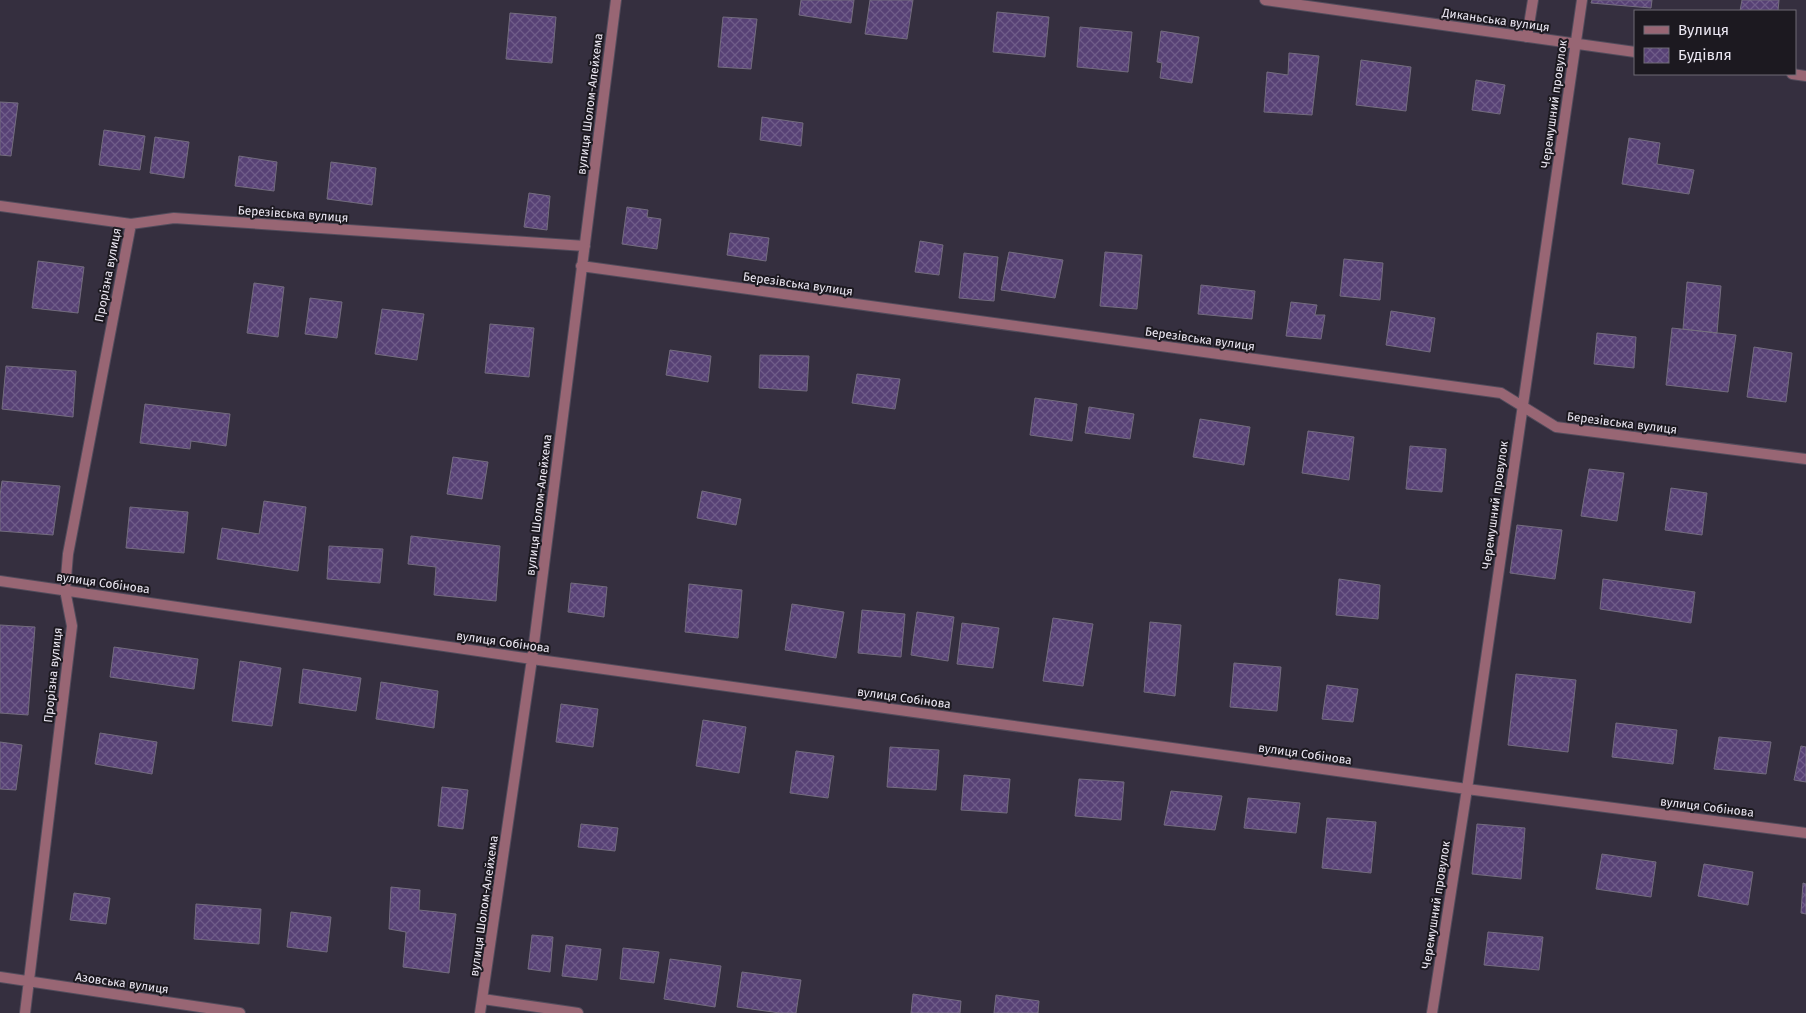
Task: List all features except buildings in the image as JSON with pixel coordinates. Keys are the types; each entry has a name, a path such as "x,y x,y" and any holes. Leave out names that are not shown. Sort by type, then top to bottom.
{"street":[{"name":"вулиця Шолом-Алейхема","path":"480,1013 532,659 616,0"},
{"name":"Диканьська вулиця","path":"1265,0 1634,52"},
{"path":"1527,37 1533,0"},
{"name":"Черемушний провулок","path":"1432,1013 1467,789 1582,0"},
{"name":"Березівська вулиця","path":"0,206 131,224 174,218 585,246"},
{"name":"Прорізна вулиця","path":"25,1013 72,626 65,590 68,554 131,224"},
{"name":"Березівська вулиця","path":"581,266 1501,393 1556,427 1806,459"},
{"name":"вулиця Собінова","path":"0,581 532,659 1467,789 1806,832"},
{"name":"Азовська вулиця","path":"0,977 240,1013"},
{"path":"483,999 578,1013"}]}
